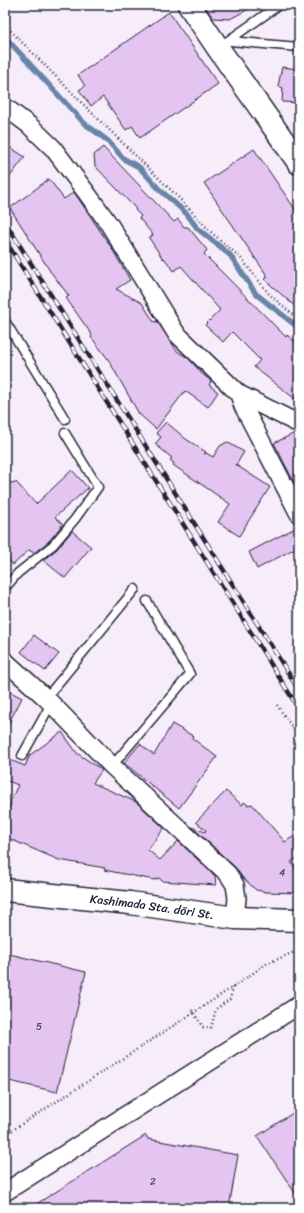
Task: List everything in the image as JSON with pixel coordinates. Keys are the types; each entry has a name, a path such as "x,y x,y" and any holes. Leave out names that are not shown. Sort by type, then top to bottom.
{"street":[{"path":"189,5 224,44 299,163"},
{"path":"5,107 29,125 53,148 109,224 176,334 239,394 299,424"},
{"path":"239,394 243,406 299,514"},
{"path":"5,661 48,701 112,766 228,874 235,886 237,898 235,918"},
{"name":"Kashimada Sta. dōri St.","path":"5,890 130,904 235,918 299,920"},
{"path":"5,1192 299,1005"}],"lane":[{"path":"224,44 278,5"},
{"path":"224,44 299,47"},
{"path":"5,321 65,419"},
{"path":"5,588 18,573 53,546 98,487 65,433"},
{"path":"22,756 48,701 135,589"},
{"path":"112,766 190,674 146,601"}],"path":[{"path":"5,25 92,114 176,195 212,233 240,257 269,294 299,320"},
{"path":"277,705 299,737"},
{"path":"5,1135 266,964 299,950"},
{"path":"192,1010 203,1027 211,1028 216,1009 230,999 233,987"}],"building":[{"path":"204,5 256,5 230,19 213,18"},
{"path":"169,12 218,84 140,138 132,126 126,130 103,97 91,106 79,90 85,86 78,75"},
{"path":"282,67 299,69 299,103 282,102 283,88 278,86"},
{"path":"5,144 25,157 5,183"},
{"path":"103,147 174,222 178,219 184,227 188,227 207,250 204,254 286,337 287,335 299,345 299,402 254,367 260,360 232,332 223,342 205,325 220,310 181,266 174,271 164,258 163,259 149,238 153,235 139,218 141,216 135,210 136,209 95,166 94,155"},
{"path":"254,149 299,215 299,310 264,279 268,277 204,183"},
{"path":"49,179 64,199 74,192 111,247 130,280 116,289 142,303 154,322 157,321 177,351 188,358 200,372 211,381 209,385 218,392 208,407 185,391 156,429 139,414 108,359 91,337 92,335 66,298 69,296 50,271 10,208"},
{"path":"166,422 186,439 206,452 204,454 206,453 213,457 220,446 227,442 244,452 236,465 270,487 239,536 218,522 230,504 173,465 174,463 170,460 172,458 155,444 161,437 156,433"},
{"path":"295,433 299,434 299,492 274,443"},
{"path":"72,470 88,488 55,517 63,524 49,541 34,553 29,550 13,565 5,556 5,484 16,482 36,504"},
{"path":"299,526 299,546 257,569 249,552"},
{"path":"72,531 91,547 65,578 43,560 57,549"},
{"path":"34,635 59,654 45,671 21,652"},
{"path":"5,689 22,698 5,730"},
{"path":"172,724 193,736 192,738 217,757 179,808 124,763 140,744 154,755"},
{"path":"62,732 77,753 102,770 93,783 136,802 164,828 148,850 160,860 178,841 215,876 216,885 162,881 159,878 154,880 104,870 105,868 59,860 5,837 5,817 18,785 5,780 5,758 25,766 30,755"},
{"path":"226,791 242,805 244,802 248,805 252,804 285,842 299,833 299,857 291,862 299,874 299,893 266,892 256,890 242,877 235,867 192,827 205,832 206,830 196,822"},
{"path":"5,953 86,972 57,1092 5,1080"},
{"path":"299,1109 299,1199 257,1136"},
{"path":"146,1135 148,1139 238,1155 229,1208 30,1208"}],"waterway":[{"path":"5,37 84,123 108,141 124,159 139,167 159,189 187,214 197,228 230,255 256,294 299,328"}],"railway":[{"path":"5,222 299,690"},
{"path":"5,240 299,709"}]}
